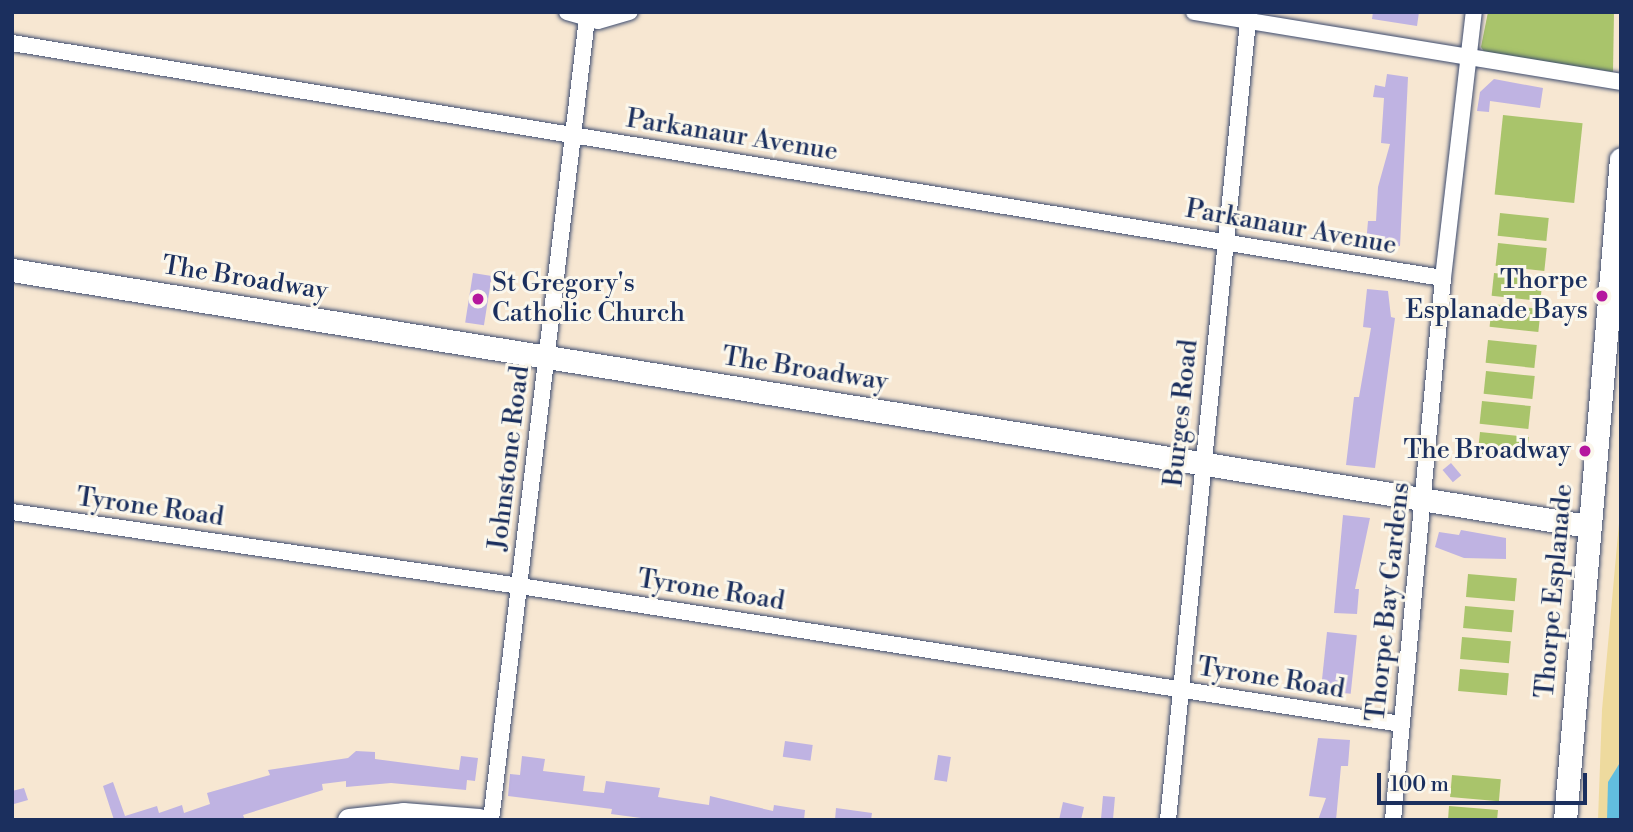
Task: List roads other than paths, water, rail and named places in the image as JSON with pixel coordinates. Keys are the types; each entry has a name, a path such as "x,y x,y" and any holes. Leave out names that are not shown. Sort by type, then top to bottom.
{"street":[{"path":"567,12 587,19 613,19 631,12"},
{"path":"1194,12 1248,16 1621,82"},
{"name":"Thorpe Bay Gardens","path":"1393,820 1443,278 1474,12"},
{"name":"Burges Road","path":"1168,820 1248,16"},
{"name":"Johnstone Road","path":"491,820 587,19"},
{"name":"Parkanaur Avenue","path":"12,43 1443,278"},
{"name":"Thorpe Esplanade","path":"1565,819 1621,159"},
{"name":"The Broadway","path":"12,270 1588,526"},
{"name":"Tyrone Road","path":"12,512 520,586 1401,724"},
{"path":"349,820 403,814 480,820"}],"water":[{"path":"1621,761 1621,820 1607,820 1608,782"}],"place":[{"name":"Thorpe Esplanade Bays","path":"1602,296"},
{"name":"St Gregory's Catholic Church","path":"478,299"},
{"name":"The Broadway","path":"1585,451"}]}
